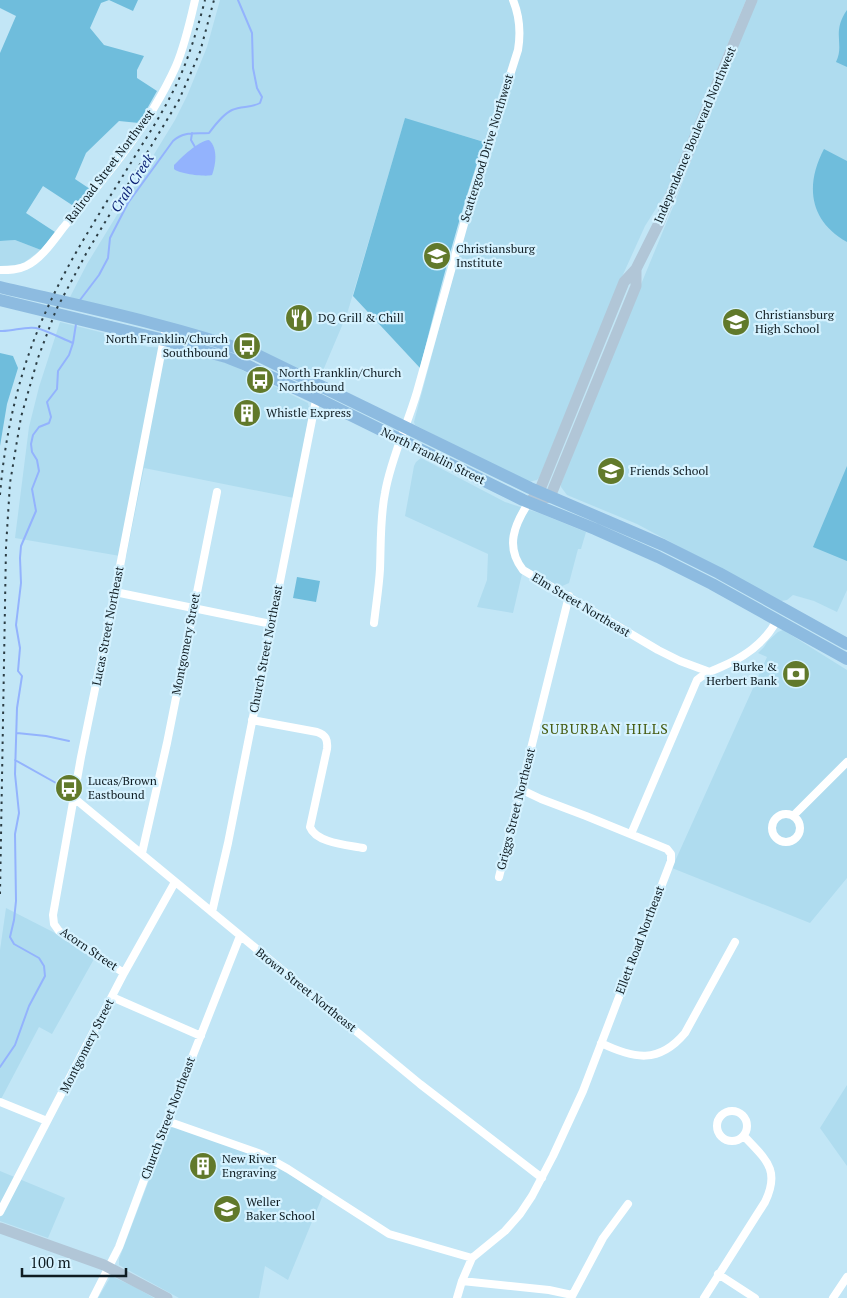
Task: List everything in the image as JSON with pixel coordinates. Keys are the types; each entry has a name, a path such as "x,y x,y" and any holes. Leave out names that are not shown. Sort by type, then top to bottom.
{"main road":[{"name":"North Franklin Street","path":"0,287 21,299 106,325 165,334"},
{"name":"North Franklin Street","path":"0,300 21,299 112,313 318,392 403,434 529,502 658,557 847,659"},
{"name":"North Franklin Street","path":"403,434 602,518 679,553 847,644"}],"street":[{"name":"Railroad Street Northwest","path":"0,270 13,270 27,266 42,254 80,209 134,138 153,110 176,65 195,0"},
{"name":"Scattergood Drive Northwest","path":"374,623 380,570 382,514 385,493 426,360 473,192 518,50 520,25 513,0"},
{"name":"Independence Boulevard Northwest","path":"544,494 636,286 636,269 664,209 752,0"},
{"name":"Lucas Street Northeast","path":"54,924 53,915 81,756 165,334"},
{"name":"Church Street Northeast","path":"212,912 318,392"},
{"name":"Montgomery Street","path":"142,853 167,743 217,492"},
{"path":"529,502 544,494"},
{"name":"Elm Street Northeast","path":"529,502 515,530 512,542 513,553 523,570 658,650 707,671"},
{"path":"115,592 271,624"},
{"name":"Griggs Street Northeast","path":"499,877 569,596"},
{"path":"631,834 697,680 707,671 721,667 753,650 770,633 777,620"},
{"path":"252,720 323,734 326,738 327,749 310,827 312,832 320,838 363,848"},
{"path":"794,815 847,762"},
{"name":"Ellett Road Northeast","path":"457,1298 472,1258 505,1231 520,1214 542,1178 583,1091 671,861 671,854 667,849 540,800 520,789"},
{"name":"Brown Street Northeast","path":"74,798 420,1084 542,1178"},
{"name":"Montgomery Street","path":"0,1212 124,973 175,882"},
{"name":"Acorn Street","path":"54,924 59,931 76,943 124,973"},
{"name":"Church Street Northeast","path":"94,1298 119,1247 240,936"},
{"path":"601,1043 616,1051 637,1056 652,1056 665,1051 676,1043 685,1033 735,942"},
{"path":"112,997 200,1036"},
{"path":"0,1102 48,1121"},
{"path":"732,1110 743,1115 747,1125 744,1136 733,1141 722,1138 717,1132 716,1124 719,1117 725,1112 732,1110"},
{"path":"167,1121 261,1154 288,1169 389,1234 472,1258"},
{"path":"704,1298 766,1202 771,1189 773,1177 768,1165 744,1136"},
{"path":"462,1281 549,1290 572,1296 603,1238 628,1204"},
{"path":"0,1228 109,1268 167,1298"},
{"path":"718,1274 754,1298"},
{"path":"833,1298 847,1276"}],"shaded area":[{"path":"0,0 109,0 101,3 90,28 104,45 144,56 137,70 137,78 157,91 139,123 119,121 86,153 75,179 90,189 75,207 43,186 26,213 55,232 41,250 15,240 0,241 0,53 16,16 0,8"},
{"path":"109,0 138,0 133,11"},
{"path":"220,0 746,0 667,191 645,226 621,279 537,480 528,482 415,425 414,422 464,235 492,144 405,119 347,314 319,380 70,297 87,264 175,120 207,47"},
{"name":"Christiansburg High School","path":"757,0 847,0 847,590 837,612 814,601 793,595 787,600 781,601 637,524 567,495 561,487 604,374"},
{"path":"847,10 847,67 836,62 839,50 840,25"},
{"path":"405,118 484,142 450,254 420,368 353,296"},
{"path":"209,140 215,152 212,175 193,175 174,169 174,165 190,150 200,143"},
{"path":"824,149 847,161 847,242 825,224 818,213 814,201 814,176"},
{"path":"15,240 41,250 22,264 0,267 0,241"},
{"path":"60,322 112,335 148,347 175,348 230,364 308,403 309,415 294,498 144,468 126,557 15,538 29,427 39,387"},
{"path":"0,353 13,356 18,368 7,404 0,446"},
{"path":"421,458 505,502 586,532 581,549 578,549 569,583 560,587 527,568 522,574 513,613 477,607 487,580 488,554 405,516 414,466"},
{"path":"847,466 847,561 813,547"},
{"path":"297,577 320,581 316,602 293,598"},
{"path":"783,630 847,670 847,878 810,923 672,868 767,657 758,653 768,641"},
{"path":"6,908 53,932 94,959 52,1034 39,1027 0,1101 0,950"},
{"path":"847,1085 847,1166 820,1128"},
{"name":"Weller Baker School","path":"175,1127 259,1156 323,1195 288,1280 265,1266 259,1298 179,1298 119,1265 119,1259 169,1128"},
{"path":"0,1171 65,1198 48,1238 0,1221"},
{"path":"111,1276 135,1287 154,1298 98,1298"}],"waterway":[{"name":"Crab Creek","path":"80,300 99,275 108,258 110,238 128,203 173,141 186,134 209,133 219,120 229,112 260,103 262,97 257,88 253,68 252,33 238,0"},
{"name":"Crab Creek","path":"192,133 191,140 195,147"},
{"name":"Crab Creek","path":"0,1067 15,1045 29,1006 45,976 44,966 39,958 14,944 10,937 16,901 15,834 19,813 15,774 17,708 22,676 18,671 20,648 16,625 21,583 21,546 36,511 32,489 39,471 31,444 33,435 39,427 49,423 51,417 47,402 57,389 58,371 69,355 76,324"},
{"path":"0,331 36,328 73,343"},
{"path":"17,733 69,741"},
{"path":"15,760 56,783"}],"railway":[{"path":"0,495 2,471 15,400 37,331 79,247 166,106 183,70 205,0"},
{"path":"0,894 6,547 10,483 21,417 38,358 56,310 87,252 179,100 200,52 214,0"}],"place":[{"name":"Christiansburg Institute","path":"437,256"},
{"name":"DQ Grill & Chill","path":"299,318"},
{"name":"Christiansburg High School","path":"736,322"},
{"name":"North Franklin/Church Southbound","path":"247,346"},
{"name":"North Franklin/Church Northbound","path":"260,380"},
{"name":"Whistle Express","path":"247,413"},
{"name":"Friends School","path":"611,471"},
{"name":"Burke & Herbert Bank","path":"796,674"},
{"name":"Lucas/Brown Eastbound","path":"69,788"},
{"name":"New River Engraving","path":"203,1166"},
{"name":"Weller Baker School","path":"227,1209"}],"district":[{"name":"SUBURBAN HILLS","path":"605,729"}]}
